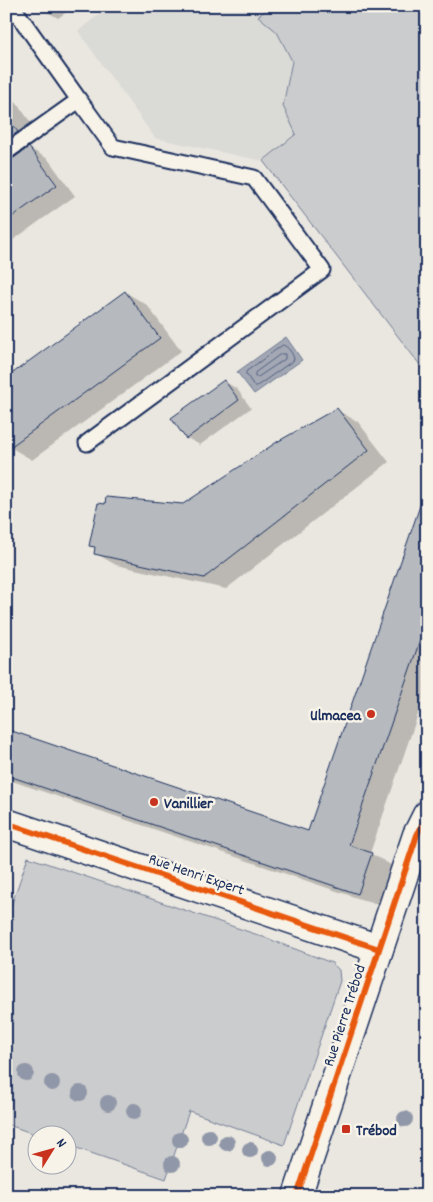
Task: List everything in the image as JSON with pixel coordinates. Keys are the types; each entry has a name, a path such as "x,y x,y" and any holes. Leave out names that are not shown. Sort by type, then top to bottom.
{"street":[{"name":"Rue Pierre Trébod","path":"297,1196 416,835 427,815"},
{"name":"Rue Henri Expert","path":"6,822 379,949"}],"lane":[{"path":"12,6 113,147 254,178 322,270 87,443"},
{"path":"6,152 79,100"}],"shaded area":[{"path":"110,6 427,6 427,374 263,161 155,138 78,31"},
{"path":"272,6 427,6 427,374 263,161 296,134 283,106 292,61 277,32 258,16"},
{"path":"28,857 258,935 332,963 339,970 340,981 284,1145 189,1111 166,1179 78,1148 78,1124 28,1124 28,1132 6,1124 6,921"}],"water":[{"path":"286,337 302,360 254,394 237,372"}],"building":[{"path":"6,116 18,132 6,140"},
{"path":"29,147 57,185 6,221 6,161 11,160"},
{"path":"125,291 160,338 6,450 6,378"},
{"path":"224,380 239,400 186,439 171,418"},
{"path":"337,408 369,450 204,578 94,554 95,547 89,546 98,503 105,504 106,497 183,504 277,442"},
{"path":"423,497 427,497 427,620 349,845 372,853 358,894 6,775 6,729 308,831"}],"cycle path":[{"path":"297,1196 417,835 427,815"},
{"path":"6,823 379,949"}],"place":[{"name":"Ulmacea","path":"371,714"},
{"name":"Vanillier","path":"154,802"},
{"name":"Trébod","path":"346,1129"}]}
